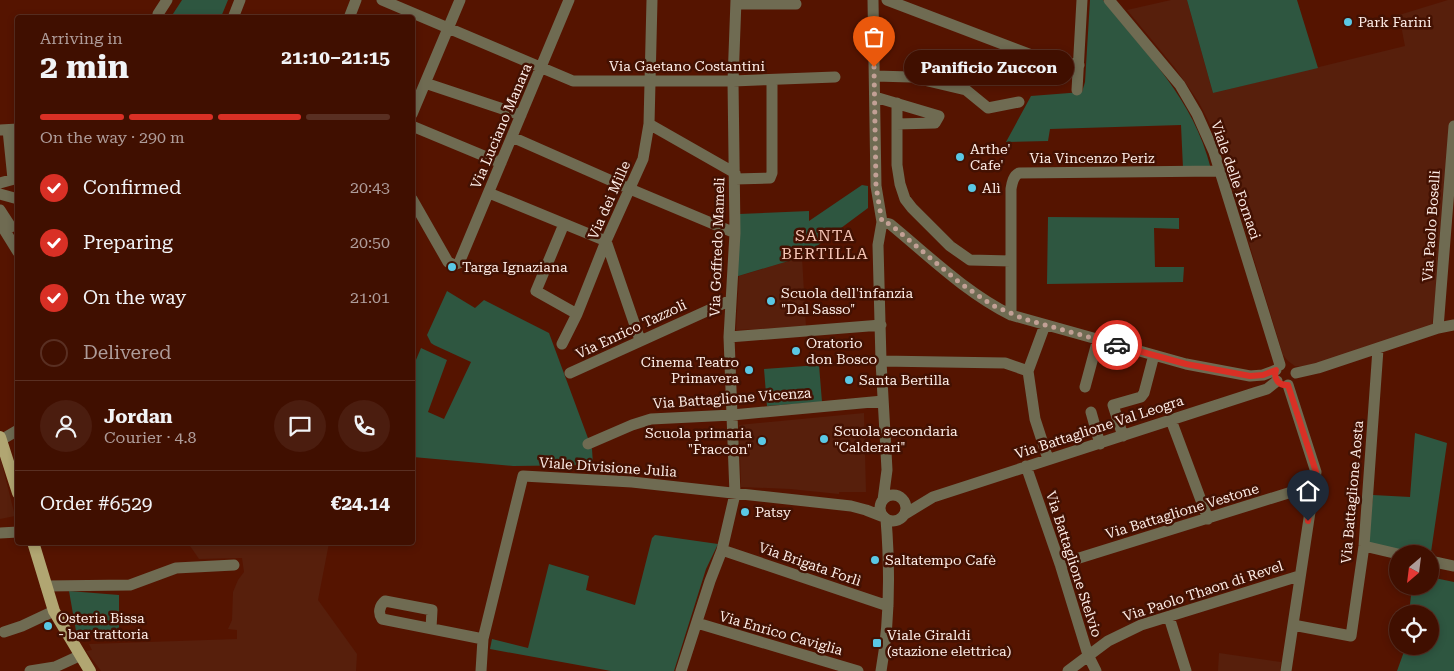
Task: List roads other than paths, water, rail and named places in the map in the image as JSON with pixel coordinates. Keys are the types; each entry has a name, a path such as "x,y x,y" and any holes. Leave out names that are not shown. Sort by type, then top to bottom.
{"main road":[{"path":"0,439 15,484"},
{"path":"34,545 54,611 79,656 90,671"}],"street":[{"path":"158,14 167,0"},
{"path":"234,15 240,0"},
{"path":"350,15 356,0"},
{"name":"Via Gaetano Costantini","path":"382,0 573,81 733,82 835,77"},
{"path":"415,107 460,0"},
{"name":"Via Luciano Manara","path":"415,204 448,262 454,265 459,264 569,0"},
{"name":"Via dei Mille","path":"562,344 577,314 606,241 644,159 649,124 652,0"},
{"path":"873,0 876,186 882,222 878,245 881,361 887,470 880,510 885,518 889,544 888,606 881,671"},
{"path":"887,0 1042,58 1079,64"},
{"path":"1077,90 1082,0"},
{"name":"Viale delle Fornaci","path":"1109,0 1180,85 1197,114 1214,152 1280,376 1316,472 1286,671"},
{"path":"736,2 796,4"},
{"name":"Via Goffredo Mameli","path":"680,671 722,550 735,494 729,337 735,233 736,176 733,82 736,2"},
{"path":"875,76 911,76 966,90 988,108 1019,102"},
{"path":"649,124 736,176 770,178 772,173 772,81"},
{"path":"425,83 521,115"},
{"path":"876,97 939,116 935,123 897,124"},
{"path":"897,103 897,165 905,199 950,246 970,260 1011,261"},
{"name":"Via Paolo Boselli","path":"1438,328 1454,126"},
{"path":"415,127 501,162"},
{"path":"0,148 3,145 8,130"},
{"path":"0,183 15,178 8,130"},
{"path":"512,136 630,189 735,233"},
{"name":"Via Vincenzo Periz","path":"1011,315 1011,189 1014,178 1019,173 1220,171"},
{"path":"489,193 606,241 640,340"},
{"path":"0,194 15,198"},
{"path":"0,210 13,231"},
{"path":"882,222 890,224 974,294 1011,315 1186,364 1250,376 1280,376 1294,381 1296,373 1290,365 1280,376"},
{"path":"0,223 13,231"},
{"path":"564,224 536,291 577,314"},
{"name":"Via Enrico Tazzoli","path":"570,373 731,300"},
{"path":"1045,324 1028,371 1035,419 1048,459"},
{"path":"729,337 880,325"},
{"path":"1296,373 1378,349 1438,328 1454,325"},
{"path":"1084,388 1098,339"},
{"name":"Via Battaglione Aosta","path":"1292,625 1351,636 1364,546 1378,349"},
{"path":"1123,436 1113,405 1141,397 1144,393 1154,355"},
{"path":"881,361 1005,363 1028,371"},
{"name":"Via Battaglione Val Leogra","path":"902,516 928,499 1268,388 1280,376"},
{"name":"Via Battaglione Vicenza","path":"588,444 651,418 732,415 883,401"},
{"path":"1091,412 1100,444"},
{"path":"1171,420 1208,519"},
{"path":"0,439 15,432"},
{"name":"Via Battaglione Stelvio","path":"1026,466 1060,564 1088,655 1096,671"},
{"path":"887,470 899,497 906,506 889,544"},
{"name":"Viale Divisione Julia","path":"483,639 523,476 632,482 850,506 885,518"},
{"name":"Via Battaglione Vestone","path":"1060,564 1314,485"},
{"path":"882,501 890,496 899,497"},
{"name":"Via Battaglione Val Leogra","path":"899,497 928,499"},
{"name":"Viale Divisione Julia","path":"850,506 882,501"},
{"path":"885,518 892,521 902,516"},
{"path":"0,534 15,532"},
{"path":"1364,546 1389,552"},
{"name":"Via Brigata Forlì","path":"722,550 888,606"},
{"path":"1439,563 1454,566"},
{"path":"46,586 130,585 176,568 234,565"},
{"name":"Via Paolo Thaon di Revel","path":"1068,671 1088,655 1125,632 1141,625 1299,576"},
{"path":"4,632 54,611"},
{"path":"1169,617 1186,671"},
{"name":"Via Enrico Caviglia","path":"696,624 858,671"},
{"path":"431,628 483,639 481,671"},
{"path":"30,671 55,667 79,656"}],"place":[{"name":"Park Farini","path":"1348,22"},
{"name":"Panificio Zuccon","path":"874,67"},
{"name":"Arthe' Cafe'","path":"960,157"},
{"name":"Alì","path":"972,188"},
{"name":"Targa Ignaziana","path":"452,267"},
{"name":"Scuola dell'infanzia \"Dal Sasso\"","path":"771,301"},
{"name":"Oratorio don Bosco","path":"796,351"},
{"name":"Cinema Teatro Primavera","path":"749,370"},
{"name":"Santa Bertilla","path":"849,380"},
{"name":"Scuola secondaria \"Calderari\"","path":"824,439"},
{"name":"Scuola primaria \"Fraccon\"","path":"762,441"},
{"name":"Patsy","path":"745,512"},
{"name":"Saltatempo Cafè","path":"875,560"},
{"name":"Osteria Bissa - bar trattoria","path":"48,626"},
{"name":"Viale Giraldi (stazione elettrica)","path":"877,643"}],"district":[{"name":"SANTA BERTILLA","path":"825,244"}]}
